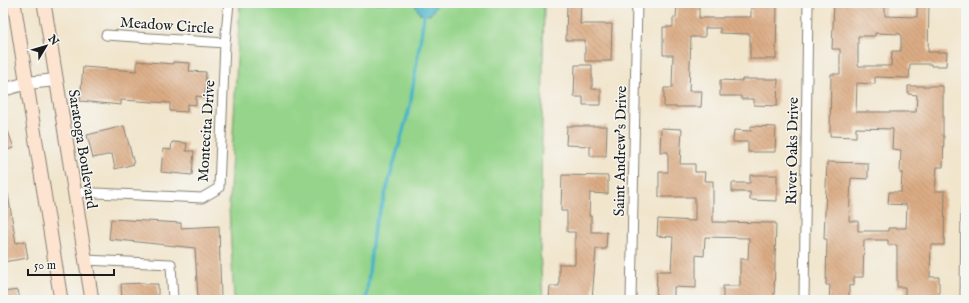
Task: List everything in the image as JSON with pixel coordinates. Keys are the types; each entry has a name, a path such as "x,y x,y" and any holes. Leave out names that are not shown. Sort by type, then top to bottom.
{"main road":[{"path":"14,3 61,300"},
{"name":"Saratoga Boulevard","path":"44,3 92,300"}],"street":[{"name":"Montecita Drive","path":"75,192 202,198 219,188 225,43 229,3"},
{"name":"Saint Andrew's Drive","path":"631,300 637,3"},
{"name":"River Oaks Drive","path":"804,300 808,3"},
{"name":"Meadow Circle","path":"106,35 225,43"},
{"path":"3,90 27,83 56,80"},
{"path":"965,300 966,208"},
{"path":"85,260 171,264 173,300"}],"green space":[{"path":"240,3 544,3 540,253 543,300 234,300 229,208"}],"water":[{"path":"414,3 438,3 430,15 420,14"}],"building":[{"path":"567,3 581,3 580,24 612,24 611,61 585,61 585,40 566,40"},
{"path":"677,3 699,3 699,18 723,18 751,17 751,3 777,3 776,59 750,59 750,34 720,33 720,28 705,28 705,37 691,37 689,91 702,91 701,107 664,107 664,88 672,88 673,55 663,55 663,27 673,27 673,18 676,18"},
{"path":"834,3 885,3 885,16 917,17 917,3 929,3 928,52 947,52 946,66 910,64 909,78 875,77 875,84 857,83 856,112 916,112 917,95 908,94 908,86 943,86 943,167 937,167 935,191 945,191 944,245 931,245 930,277 939,277 939,300 905,300 905,287 897,287 897,245 888,245 888,240 864,240 863,277 854,277 854,286 849,285 849,300 829,300 830,285 826,285 827,239 824,239 827,162 868,163 868,179 851,178 849,221 858,221 858,231 888,231 888,228 906,228 907,205 888,204 889,192 901,192 901,150 892,149 893,129 856,128 856,137 830,136 831,74 840,74 840,49 832,49","holes":["875,33 901,34 901,51 892,51 891,66 858,66 858,36 875,36"]},
{"path":"137,61 173,64 173,62 190,63 189,71 206,72 205,97 196,96 196,105 187,104 187,112 170,111 170,103 121,100 121,105 80,101 83,67 137,71"},
{"path":"575,65 592,65 592,89 601,89 601,105 583,105 583,97 574,97"},
{"path":"742,79 778,79 777,106 754,105 754,99 741,99 741,96 720,96 720,80 742,81"},
{"path":"4,120 14,148 3,151 3,121"},
{"path":"124,126 134,164 115,169 112,154 93,158 87,135"},
{"path":"567,126 607,126 606,156 590,156 590,146 566,145"},
{"path":"751,126 776,127 775,152 748,152 748,142 733,142 734,130 751,131"},
{"path":"661,128 682,129 680,164 695,164 695,172 705,172 704,181 713,181 713,222 776,223 774,300 723,300 723,286 740,286 740,259 748,259 749,238 705,237 704,256 696,255 696,288 674,287 674,300 656,300 657,271 671,271 673,237 657,236 658,219 695,221 695,197 659,197 659,172 668,172 668,152 660,152"},
{"path":"172,142 187,143 186,151 194,151 192,175 161,172 163,149 171,150"},
{"path":"562,175 608,176 608,194 590,193 589,216 591,216 591,232 607,232 606,249 596,249 592,300 549,300 550,286 559,286 559,264 575,264 575,232 567,232 567,211 561,211"},
{"path":"750,175 777,175 777,201 750,200 750,192 732,192 732,183 750,183"},
{"path":"8,194 16,243 25,241 28,258 3,262 3,195"},
{"path":"111,219 181,223 181,228 219,226 221,300 198,300 195,248 109,239"},
{"path":"121,284 158,284 158,300 122,300"},
{"path":"18,290 20,300 3,300 3,292"}],"waterway":[{"path":"366,300 374,227 383,202 410,106 426,3"}]}
